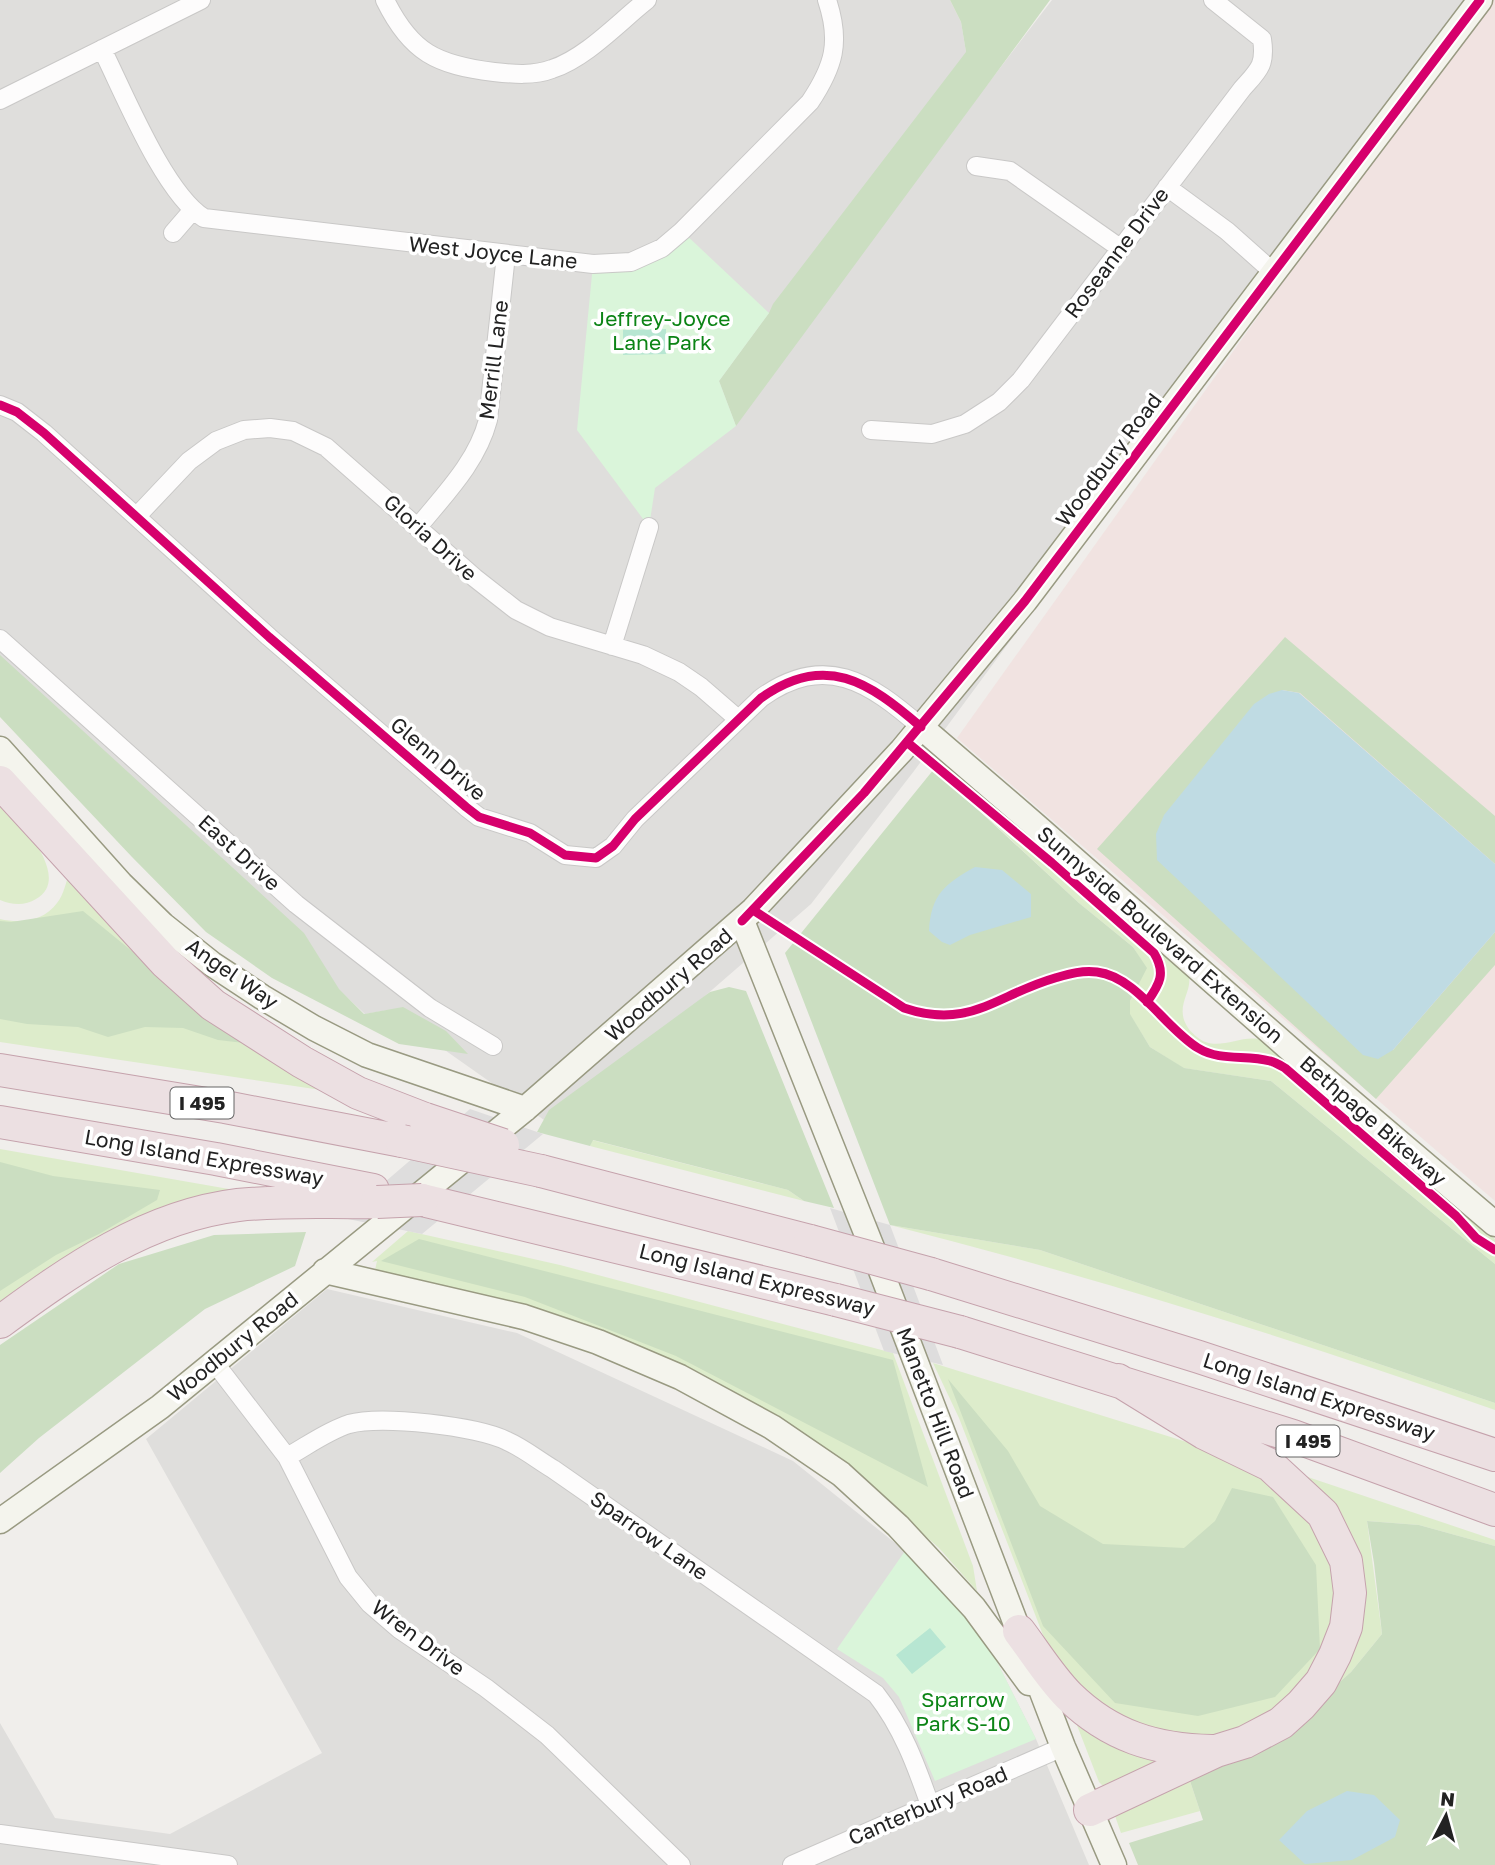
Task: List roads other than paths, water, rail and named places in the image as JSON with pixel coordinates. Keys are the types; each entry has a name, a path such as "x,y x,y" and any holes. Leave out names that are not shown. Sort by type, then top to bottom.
{"highway":[{"path":"0,782 165,962 213,1005 358,1093 555,1170"},
{"name":"Long Island Expressway","path":"0,1070 225,1107 555,1170 931,1274 1187,1353 1495,1455"},
{"name":"Long Island Expressway","path":"0,1122 216,1159 422,1200 960,1332 1293,1436 1495,1510"},
{"path":"0,1322 56,1281 101,1253 158,1226 215,1209 238,1205 422,1200"},
{"path":"1090,1810 1282,1723 1321,1682 1335,1656 1346,1627 1350,1593 1346,1561 1322,1514 1270,1465 1204,1433 1118,1380"},
{"path":"1019,1631 1068,1695 1119,1733 1149,1744 1186,1750 1216,1751"}],"main road":[{"name":"Woodbury Road","path":"0,1521 160,1407 525,1110 741,921 864,793 1025,601 1272,271 1480,0"},
{"name":"Sunnyside Boulevard Extension","path":"921,727 1290,1050 1495,1224"},
{"name":"Angel Way","path":"0,749 121,884 163,925 212,964 262,998 367,1055 525,1110"},
{"name":"Manetto Hill Road","path":"741,921 873,1250 1063,1747 1114,1865"},
{"path":"324,1271 524,1317 598,1342 680,1377 772,1427 841,1474 898,1526 974,1608 1049,1710"}],"street":[{"path":"0,100 201,0"},
{"path":"385,0 404,32 417,46 439,60 462,68 511,74 552,70 574,59 647,0"},
{"name":"West Joyce Lane","path":"192,211 204,218 243,224 506,255 613,264 631,262 662,248 682,231 810,102 832,61 836,32 827,0"},
{"name":"Roseanne Drive","path":"871,430 932,434 965,424 984,414 1021,380 1119,248 1256,73 1265,57 1262,38 1213,0"},
{"path":"102,49 158,161 192,211 173,233"},
{"path":"976,166 1010,171 1119,248"},
{"path":"1167,187 1227,231 1272,271"},
{"name":"Merrill Lane","path":"418,527 472,459 484,434 488,420 506,255"},
{"name":"Glenn Drive","path":"0,405 17,412 44,433 269,637 466,807 479,817 530,833 565,855 596,858 613,846 635,819 738,719 778,686 797,677 817,674 844,677 870,688 896,705 921,727"},
{"name":"Gloria Drive","path":"137,516 189,461 216,441 244,430 270,428 293,431 326,447 475,578 516,610 550,626 643,655 679,672 738,719"},
{"path":"612,646 649,527"},
{"name":"East Drive","path":"0,639 296,904 430,1008 493,1046"},
{"name":"Wren Drive","path":"214,1362 287,1457 348,1577 370,1604 399,1629 486,1688 547,1735 681,1865"},
{"name":"Sparrow Lane","path":"287,1457 349,1424 384,1422 429,1425 476,1431 507,1440 553,1469 876,1694 891,1713 908,1747 930,1805"},
{"name":"Canterbury Road","path":"792,1865 1063,1747"},
{"path":"0,1834 228,1865"}],"water":[{"path":"1282,690 1299,693 1495,864 1495,932 1393,1050 1378,1059 1363,1055 1157,860 1156,834 1164,815 1254,704 1269,694"},
{"path":"975,867 1002,870 1031,894 1031,917 970,935 950,945 942,942 929,931 933,908 948,885"},
{"path":"1347,1791 1374,1795 1400,1820 1395,1837 1352,1860 1305,1864 1279,1840 1307,1811"}],"park label":[{"name":"Jeffrey-Joyce Lane Park","path":"662,331"},
{"name":"Sparrow Park S-10","path":"963,1712"}]}
